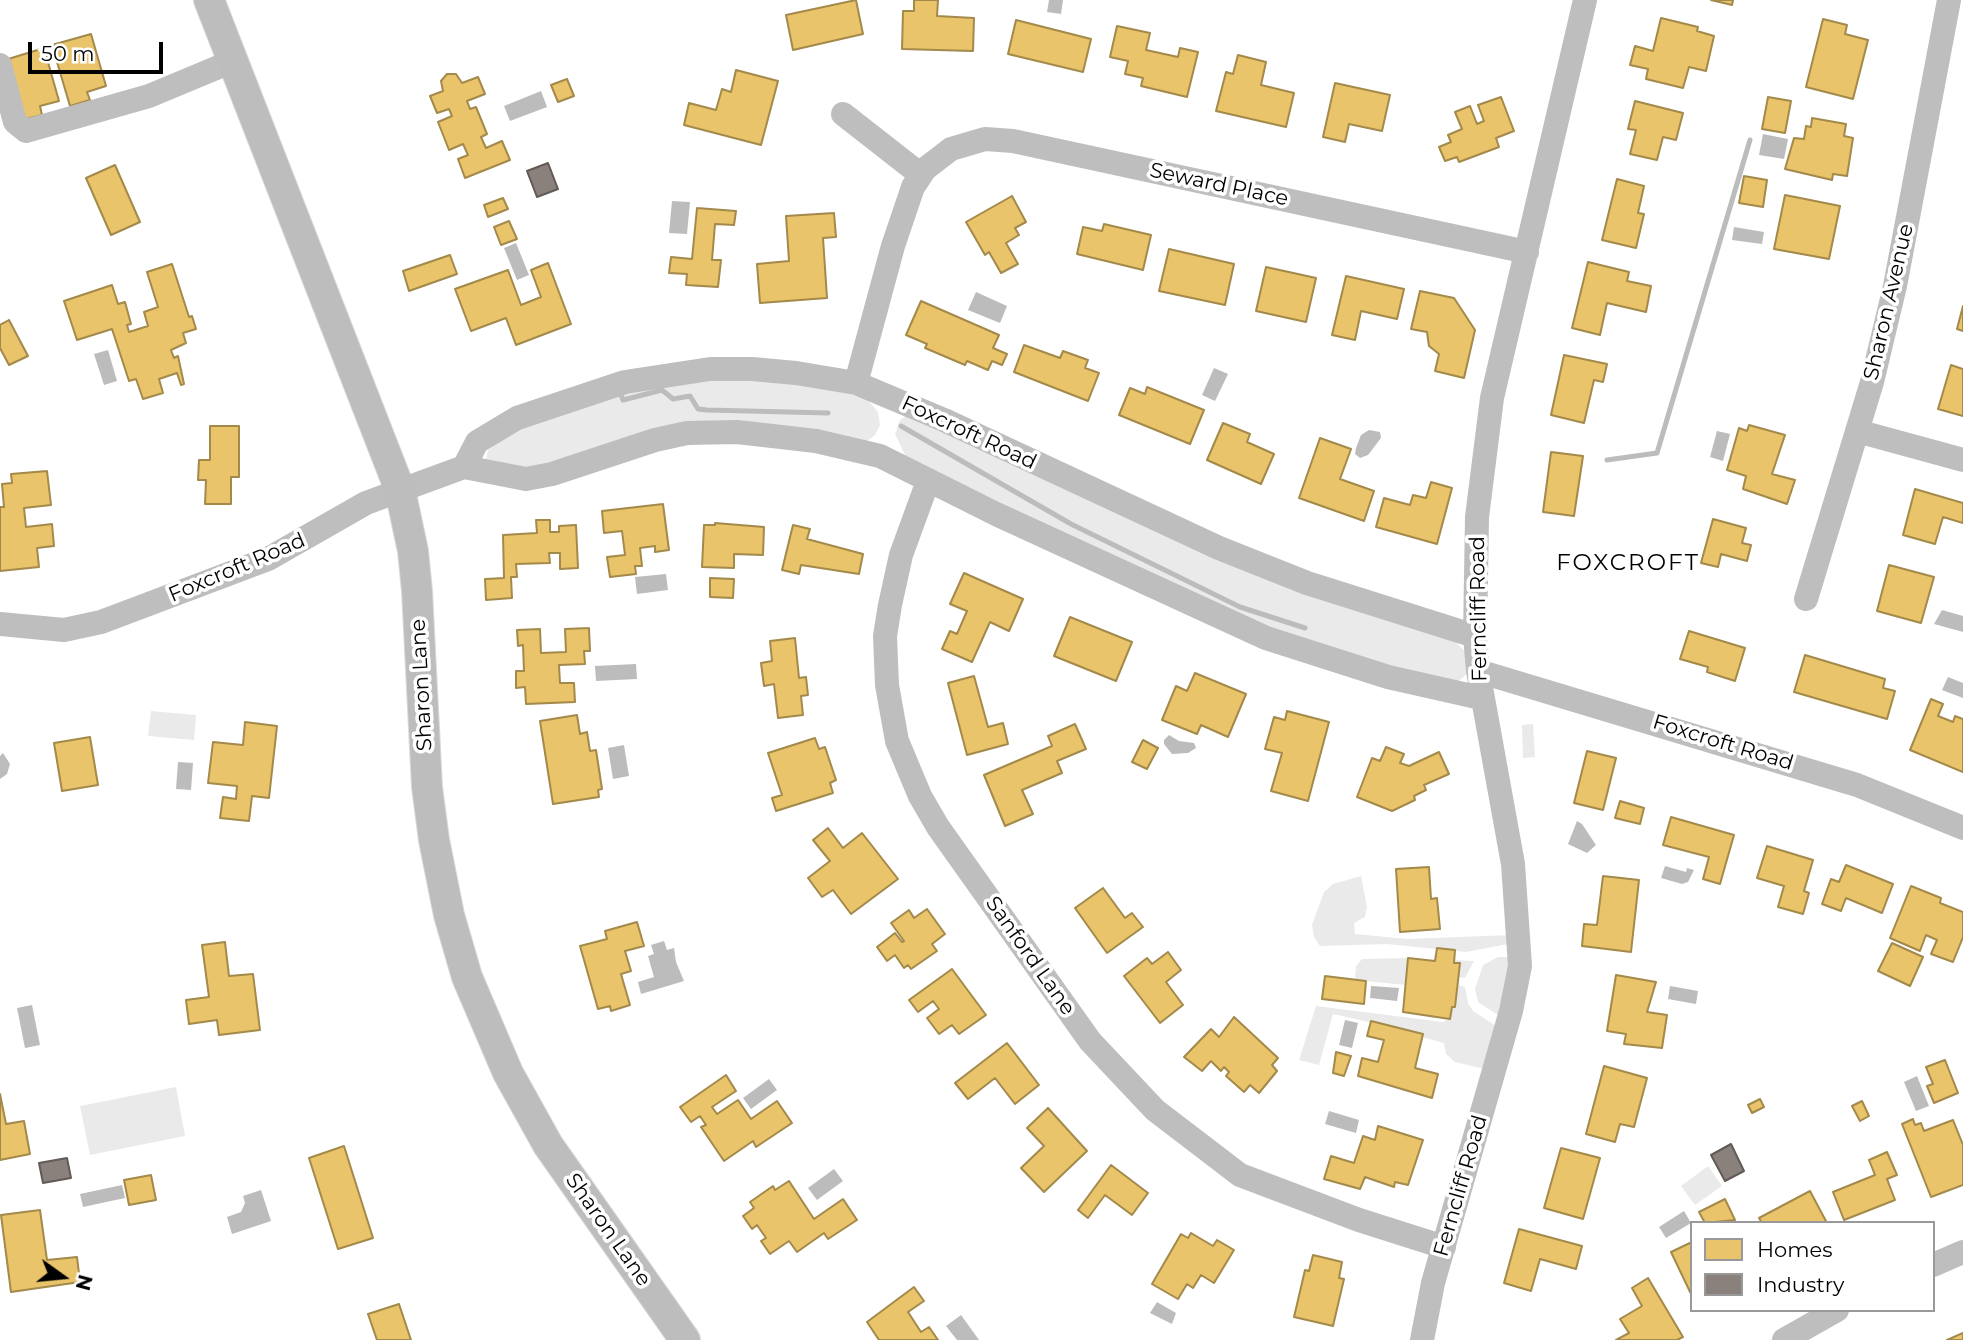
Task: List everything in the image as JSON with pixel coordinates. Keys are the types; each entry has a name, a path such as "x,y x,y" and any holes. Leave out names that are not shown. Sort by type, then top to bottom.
{"main road":[{"name":"Sharon Lane","path":"209,0 400,490 414,564 427,787 433,840 449,915 467,977 508,1073 548,1145 685,1340"}],"street":[{"name":"Ferncliff Road","path":"1422,1340 1444,1247 1511,1011 1520,966 1513,864 1480,698 1475,636 1478,517 1492,398 1585,0"},
{"name":"Sharon Avenue","path":"1807,598 1857,431 1896,279 1949,0"},
{"path":"0,65 15,122 26,131 149,96 233,61"},
{"path":"843,114 921,175"},
{"name":"Seward Place","path":"856,383 893,246 913,187 940,156 962,144 985,139 1013,141 1527,252"},
{"name":"Foxcroft Road","path":"0,624 64,630 102,622 268,559 366,503 464,467 477,442 517,418 625,382 710,369 752,369 856,383 944,420 1231,552 1307,583 1475,636"},
{"path":"1857,431 1963,460"},
{"path":"464,467 526,479 574,468 654,440 687,433 737,432 788,436 852,448 880,456 928,481 1266,638 1378,674 1480,698"},
{"name":"Sanford Lane","path":"928,481 901,555 885,636 887,685 897,741 919,796 938,827 1090,1041 1155,1110 1240,1175 1359,1220 1444,1247"},
{"name":"Foxcroft Road","path":"1478,671 1857,785 1963,828"},
{"path":"1935,1264 1963,1252"},
{"path":"1784,1340 1833,1312"}],"shaded area":[{"path":"1049,0 1063,0 1061,14 1047,12"},
{"path":"541,91 547,107 510,121 504,106"},
{"path":"1763,134 1788,139 1784,159 1759,155"},
{"path":"672,201 690,202 687,234 669,233"},
{"path":"1734,227 1764,232 1762,244 1732,240"},
{"path":"516,243 529,275 517,280 504,248"},
{"path":"976,292 1007,306 1000,323 968,310"},
{"path":"108,350 117,381 104,385 94,354"},
{"path":"1214,368 1228,374 1215,401 1202,395"},
{"path":"682,378 794,380 866,398 878,412 880,425 875,435 866,442 731,425 532,471 486,460 488,450 529,420"},
{"path":"906,416 1450,637 1467,653 1468,673 1455,684 1266,632 906,457 895,434 900,420"},
{"path":"1369,430 1380,432 1381,438 1368,455 1360,458 1355,454 1356,448 1361,435"},
{"path":"1717,431 1730,434 1723,461 1710,457"},
{"path":"666,574 668,590 637,594 635,577"},
{"path":"1942,610 1963,616 1963,632 1934,624"},
{"path":"636,664 637,679 596,681 595,666"},
{"path":"1948,677 1963,683 1963,698 1942,690"},
{"path":"151,711 196,715 194,740 148,736"},
{"path":"1533,724 1535,757 1523,758 1522,725"},
{"path":"1169,735 1179,741 1194,743 1196,748 1188,753 1172,754 1164,744"},
{"path":"624,745 629,776 613,779 608,748"},
{"path":"3,753 10,764 7,774 0,779 0,756"},
{"path":"178,762 193,763 191,790 176,789"},
{"path":"1577,821 1596,845 1587,853 1568,844"},
{"path":"1665,866 1686,872 1687,868 1694,870 1688,882 1682,884 1661,878"},
{"path":"1361,876 1367,907 1365,917 1354,923 1355,934 1407,939 1513,935 1513,943 1466,952 1387,944 1320,946 1314,937 1312,925 1324,892 1333,884"},
{"path":"664,941 667,950 674,948 676,962 684,981 641,994 638,982 654,977 648,956 654,954 651,945"},
{"path":"1498,957 1512,957 1498,1015 1478,1002 1475,989 1483,965"},
{"path":"1408,958 1406,985 1355,980 1356,966 1362,959"},
{"path":"1454,960 1474,961 1465,978 1458,977 1460,964"},
{"path":"1458,985 1465,987 1468,1003 1473,1011 1496,1026 1485,1069 1455,1062 1446,1054 1444,1043 1422,1037 1423,1034 1333,1014 1319,1065 1299,1060 1316,1006 1443,1022 1449,1019 1452,1007 1455,1007"},
{"path":"1371,986 1399,988 1397,1001 1370,998"},
{"path":"1670,986 1698,991 1696,1004 1668,999"},
{"path":"32,1005 40,1045 25,1048 17,1008"},
{"path":"1345,1020 1358,1023 1352,1048 1339,1045"},
{"path":"1917,1076 1929,1106 1916,1111 1904,1082"},
{"path":"769,1079 777,1090 751,1109 743,1098"},
{"path":"176,1087 185,1136 90,1155 80,1106"},
{"path":"1329,1111 1359,1120 1356,1133 1325,1124"},
{"path":"1708,1166 1722,1186 1695,1205 1681,1186"},
{"path":"834,1169 843,1181 817,1200 808,1188"},
{"path":"122,1185 125,1198 83,1207 80,1194"},
{"path":"261,1190 271,1221 232,1234 227,1217 241,1212 245,1203 243,1196"},
{"path":"1684,1211 1690,1221 1666,1238 1659,1227"},
{"path":"1157,1302 1176,1313 1172,1324 1150,1313"},
{"path":"961,1315 979,1340 957,1340 946,1326"}],"building: Homes":[{"path":"856,0 863,34 793,50 786,15"},
{"path":"914,0 938,0 937,16 974,18 973,51 902,49 903,11 914,11"},
{"path":"1711,0 1733,0 1732,5"},
{"path":"1661,18 1698,27 1697,31 1714,36 1706,71 1689,67 1683,88 1646,79 1648,69 1630,65 1635,46 1653,51"},
{"path":"1823,19 1847,25 1845,34 1868,40 1853,99 1806,87"},
{"path":"1016,20 1091,39 1083,72 1008,54"},
{"path":"1117,26 1150,33 1146,50 1178,57 1180,48 1198,52 1187,97 1141,86 1143,78 1125,74 1128,61 1110,57"},
{"path":"91,34 106,86 87,92 90,100 70,106 52,45"},
{"path":"44,48 59,101 40,106 42,115 22,120 5,60"},
{"path":"1238,55 1266,62 1261,85 1294,93 1286,127 1216,111 1226,72 1233,74"},
{"path":"736,70 778,81 761,145 684,125 689,103 716,110 722,89 731,92"},
{"path":"447,74 456,74 462,83 478,77 485,94 467,101 470,109 476,107 487,134 481,137 486,148 502,141 510,160 465,178 458,159 468,155 463,144 449,150 438,122 452,116 449,109 437,113 430,96 443,91 441,81"},
{"path":"567,79 574,96 558,102 551,85"},
{"path":"1335,83 1390,95 1382,131 1349,124 1345,142 1323,137"},
{"path":"1501,97 1514,131 1496,138 1499,147 1459,162 1457,157 1445,161 1439,147 1451,142 1448,135 1462,129 1455,112 1470,106 1477,124 1484,121 1478,105"},
{"path":"1768,97 1791,101 1785,133 1762,129"},
{"path":"1635,101 1683,113 1676,140 1663,137 1657,160 1630,154 1636,130 1628,129"},
{"path":"1812,118 1846,124 1844,136 1853,138 1847,176 1833,174 1832,180 1785,169 1794,138 1804,139 1806,126 1811,127"},
{"path":"115,165 140,222 111,235 86,178"},
{"path":"1744,176 1767,180 1763,207 1739,203"},
{"path":"1617,179 1644,186 1638,213 1644,214 1636,248 1602,240"},
{"path":"1785,195 1840,206 1829,259 1774,249"},
{"path":"1012,196 1026,222 1015,228 1019,235 1006,243 1018,264 1001,273 989,252 985,255 966,222"},
{"path":"503,198 508,209 488,217 484,205"},
{"path":"697,208 736,211 734,225 715,224 712,260 721,260 718,287 686,285 687,274 669,273 671,257 692,259"},
{"path":"834,213 836,237 823,238 827,298 760,303 757,264 789,261 786,216"},
{"path":"509,221 517,239 501,245 494,227"},
{"path":"1104,224 1151,235 1143,270 1077,254 1083,227 1102,231"},
{"path":"1169,249 1234,264 1225,305 1159,291"},
{"path":"450,255 457,274 409,291 403,271"},
{"path":"1588,262 1629,272 1627,281 1651,286 1646,312 1607,303 1600,335 1572,328"},
{"path":"548,263 571,324 516,345 506,318 471,331 455,289 508,270 521,305 541,297 531,270"},
{"path":"172,264 189,317 192,316 196,329 183,333 186,343 171,350 174,358 178,356 184,384 181,385 177,373 159,379 163,393 143,399 136,379 129,381 112,329 77,340 64,301 112,285 118,304 125,302 131,324 127,325 129,332 148,326 144,312 158,307 147,272"},
{"path":"1266,267 1316,278 1306,322 1256,311"},
{"path":"1346,276 1404,289 1397,319 1361,311 1355,340 1332,335"},
{"path":"1420,291 1454,298 1475,330 1464,378 1435,371 1439,354 1429,346 1427,332 1411,329"},
{"path":"921,301 999,335 993,348 1007,354 1002,365 992,361 988,370 967,361 965,365 925,348 927,344 906,335"},
{"path":"1963,306 1963,331 1957,329"},
{"path":"9,320 28,356 9,365 0,348 0,325"},
{"path":"1024,345 1060,358 1063,351 1088,360 1085,368 1099,373 1088,401 1014,372"},
{"path":"1564,355 1607,364 1603,382 1594,380 1584,423 1551,415"},
{"path":"1951,365 1963,369 1963,416 1938,409"},
{"path":"1147,387 1204,410 1190,444 1119,415 1130,388 1145,394"},
{"path":"1223,423 1250,434 1247,442 1274,454 1261,484 1207,460"},
{"path":"1749,425 1785,435 1772,474 1795,480 1787,504 1743,489 1746,476 1727,470 1739,428 1747,431"},
{"path":"210,426 239,426 239,477 231,477 231,504 205,504 206,480 198,480 199,460 210,460"},
{"path":"1320,438 1351,449 1340,479 1374,491 1364,521 1299,498"},
{"path":"1551,452 1583,456 1574,516 1543,512"},
{"path":"47,471 51,505 24,508 26,527 52,524 54,546 37,548 39,567 0,571 0,507 4,507 2,484 12,483 11,474"},
{"path":"1431,482 1452,488 1437,544 1376,527 1384,498 1410,505 1413,495 1426,498"},
{"path":"1915,489 1963,503 1963,523 1943,517 1935,544 1903,535"},
{"path":"663,504 669,550 655,552 655,546 640,548 642,566 635,566 636,574 610,577 607,557 625,555 622,531 604,533 602,511"},
{"path":"1713,519 1746,528 1742,543 1751,545 1747,561 1721,554 1718,567 1701,563"},
{"path":"536,520 550,520 550,532 559,532 559,526 576,525 578,568 560,569 560,553 549,553 550,563 516,564 517,577 511,577 512,598 486,600 485,579 504,578 503,535 537,533"},
{"path":"715,523 764,527 763,555 734,554 734,568 702,567 704,525"},
{"path":"793,525 810,529 807,539 863,554 859,574 801,565 799,574 782,570"},
{"path":"1889,565 1934,577 1921,623 1877,611"},
{"path":"964,573 1023,599 1009,631 990,622 972,662 942,649 950,631 957,634 967,611 950,604"},
{"path":"710,578 734,579 733,598 710,597"},
{"path":"1070,617 1132,642 1116,681 1054,656"},
{"path":"589,628 590,651 584,651 585,664 559,665 560,683 574,683 575,702 526,704 525,687 516,688 516,671 524,671 523,645 518,646 517,630 540,629 541,653 566,652 565,629"},
{"path":"1689,631 1745,648 1735,681 1707,672 1708,667 1680,659"},
{"path":"795,638 799,678 806,677 808,695 801,696 803,715 778,718 774,684 764,686 761,663 772,661 770,641"},
{"path":"1805,655 1885,679 1883,688 1895,691 1887,719 1794,692"},
{"path":"1195,673 1246,694 1228,737 1201,725 1197,734 1162,720 1176,686 1187,691"},
{"path":"974,676 988,727 1003,723 1008,744 967,755 948,683"},
{"path":"1931,699 1943,704 1938,716 1953,722 1955,716 1963,719 1963,772 1910,750"},
{"path":"1287,711 1329,722 1308,801 1271,791 1282,753 1265,749 1274,717 1285,720"},
{"path":"577,715 580,734 587,732 590,751 596,750 602,789 598,790 599,797 553,804 540,721"},
{"path":"245,722 277,726 269,798 252,796 249,821 220,818 223,797 236,799 237,786 208,783 213,742 243,745"},
{"path":"1075,724 1086,749 1057,761 1062,773 1022,790 1033,814 1005,826 984,775 1052,746 1048,736"},
{"path":"90,737 98,785 62,791 54,743"},
{"path":"815,738 819,749 825,747 836,780 830,783 833,793 776,811 772,798 782,795 768,753"},
{"path":"1143,740 1158,748 1147,769 1132,762"},
{"path":"1386,747 1404,754 1400,763 1409,766 1439,752 1449,774 1424,785 1426,790 1414,796 1415,800 1392,811 1357,797 1372,758 1380,761"},
{"path":"1587,751 1616,758 1603,810 1574,803"},
{"path":"1620,801 1644,808 1640,824 1615,818"},
{"path":"1671,817 1734,835 1720,884 1703,879 1709,857 1663,845"},
{"path":"828,828 843,848 862,833 898,879 851,914 833,890 822,897 808,878 830,861 813,840"},
{"path":"1767,846 1813,860 1804,891 1809,893 1803,914 1778,907 1784,886 1757,878"},
{"path":"1846,865 1893,884 1882,913 1846,898 1841,911 1822,904 1831,879 1839,882"},
{"path":"1429,867 1431,899 1437,898 1440,929 1400,932 1396,869"},
{"path":"1603,876 1639,880 1631,952 1582,946 1584,924 1597,925"},
{"path":"1911,886 1941,898 1940,903 1963,912 1963,937 1953,962 1931,954 1937,940 1926,935 1920,951 1890,938"},
{"path":"1103,888 1125,918 1132,913 1143,927 1107,953 1075,908"},
{"path":"927,909 945,934 932,944 937,951 911,969 908,965 904,968 895,955 887,961 877,947 895,933 904,941 891,923 909,910 914,918"},
{"path":"637,922 644,946 625,951 631,971 621,974 630,1005 611,1011 610,1006 598,1009 580,946 607,939 605,931"},
{"path":"225,942 229,976 253,974 260,1030 219,1035 217,1020 189,1024 186,1000 209,997 202,945"},
{"path":"1892,943 1923,957 1910,986 1878,971"},
{"path":"1437,948 1455,950 1454,963 1460,963 1455,1007 1452,1007 1450,1019 1403,1012 1408,958 1435,961"},
{"path":"1168,952 1181,970 1166,982 1183,1005 1160,1023 1124,976 1147,958 1152,964"},
{"path":"952,969 986,1015 959,1034 952,1025 939,1034 927,1018 939,1009 933,1001 918,1012 909,1000"},
{"path":"1616,975 1656,982 1647,1012 1667,1015 1662,1048 1624,1044 1626,1034 1607,1031"},
{"path":"1325,976 1366,981 1364,1004 1322,999"},
{"path":"1234,1017 1278,1058 1272,1065 1277,1071 1259,1093 1250,1085 1244,1092 1226,1076 1229,1072 1224,1067 1221,1071 1211,1061 1202,1071 1184,1057 1211,1029 1219,1037"},
{"path":"1371,1021 1423,1034 1415,1068 1438,1074 1432,1098 1358,1076 1362,1058 1378,1062 1384,1040 1367,1036"},
{"path":"1007,1043 1039,1085 1015,1104 995,1078 968,1099 955,1083"},
{"path":"1336,1052 1351,1056 1344,1076 1333,1073"},
{"path":"1945,1060 1958,1093 1934,1103 1927,1086 1933,1084 1926,1067"},
{"path":"1604,1066 1647,1078 1634,1127 1620,1124 1615,1142 1586,1134"},
{"path":"726,1075 736,1091 712,1107 717,1114 738,1100 751,1119 777,1101 792,1123 756,1147 753,1141 724,1161 701,1127 706,1125 700,1116 691,1122 680,1107"},
{"path":"0,1094 6,1124 24,1121 30,1154 0,1160"},
{"path":"1760,1099 1764,1107 1752,1113 1748,1105"},
{"path":"1862,1101 1869,1116 1860,1121 1852,1106"},
{"path":"1048,1108 1087,1151 1044,1192 1021,1168 1044,1146 1027,1128"},
{"path":"1913,1119 1915,1125 1921,1123 1924,1131 1953,1120 1963,1145 1963,1185 1931,1197 1902,1124"},
{"path":"1378,1126 1423,1140 1408,1185 1395,1182 1394,1187 1365,1177 1360,1189 1324,1179 1331,1156 1354,1163 1363,1136 1375,1140"},
{"path":"344,1146 373,1238 338,1249 309,1158"},
{"path":"1561,1148 1600,1158 1583,1219 1544,1208"},
{"path":"1887,1152 1897,1175 1887,1179 1895,1200 1844,1220 1833,1192 1875,1175 1869,1160"},
{"path":"1111,1165 1148,1193 1132,1215 1105,1195 1088,1218 1078,1210"},
{"path":"151,1175 156,1200 129,1205 124,1180"},
{"path":"789,1181 814,1219 843,1199 857,1220 828,1239 824,1233 797,1252 789,1241 770,1254 761,1241 766,1238 757,1225 752,1229 743,1216 754,1208 750,1202 773,1186 775,1190"},
{"path":"1810,1191 1826,1221 1761,1221 1759,1218"},
{"path":"1725,1199 1735,1220 1704,1221 1699,1212"},
{"path":"40,1210 47,1260 77,1257 80,1282 11,1292 1,1215"},
{"path":"1519,1229 1582,1246 1576,1269 1540,1259 1531,1291 1504,1283"},
{"path":"1191,1233 1213,1246 1217,1240 1234,1250 1214,1283 1201,1275 1193,1288 1187,1284 1178,1299 1152,1284 1181,1234 1188,1238"},
{"path":"1690,1243 1690,1292 1671,1252"},
{"path":"1313,1255 1342,1262 1339,1278 1344,1279 1333,1326 1294,1317 1305,1270 1309,1271"},
{"path":"1648,1278 1683,1337 1677,1340 1616,1340 1629,1333 1620,1319 1642,1306 1632,1288"},
{"path":"914,1287 924,1301 908,1312 921,1332 929,1327 938,1340 879,1340 867,1322"},
{"path":"399,1304 411,1340 377,1340 368,1314"},
{"path":"1963,1333 1963,1340 1947,1340"}],"building: Industry":[{"path":"548,163 558,189 537,197 527,171"},
{"path":"1731,1144 1744,1171 1725,1181 1711,1155"},
{"path":"67,1158 71,1178 43,1183 39,1163"}],"waterway":[{"path":"1607,460 1657,453 1750,140"},
{"path":"621,395 623,400 662,390 673,399 690,396 698,409 828,413"},
{"path":"901,426 1071,524 1240,607 1305,628"}],"district":[{"name":"FOXCROFT","path":"1628,563"}]}
